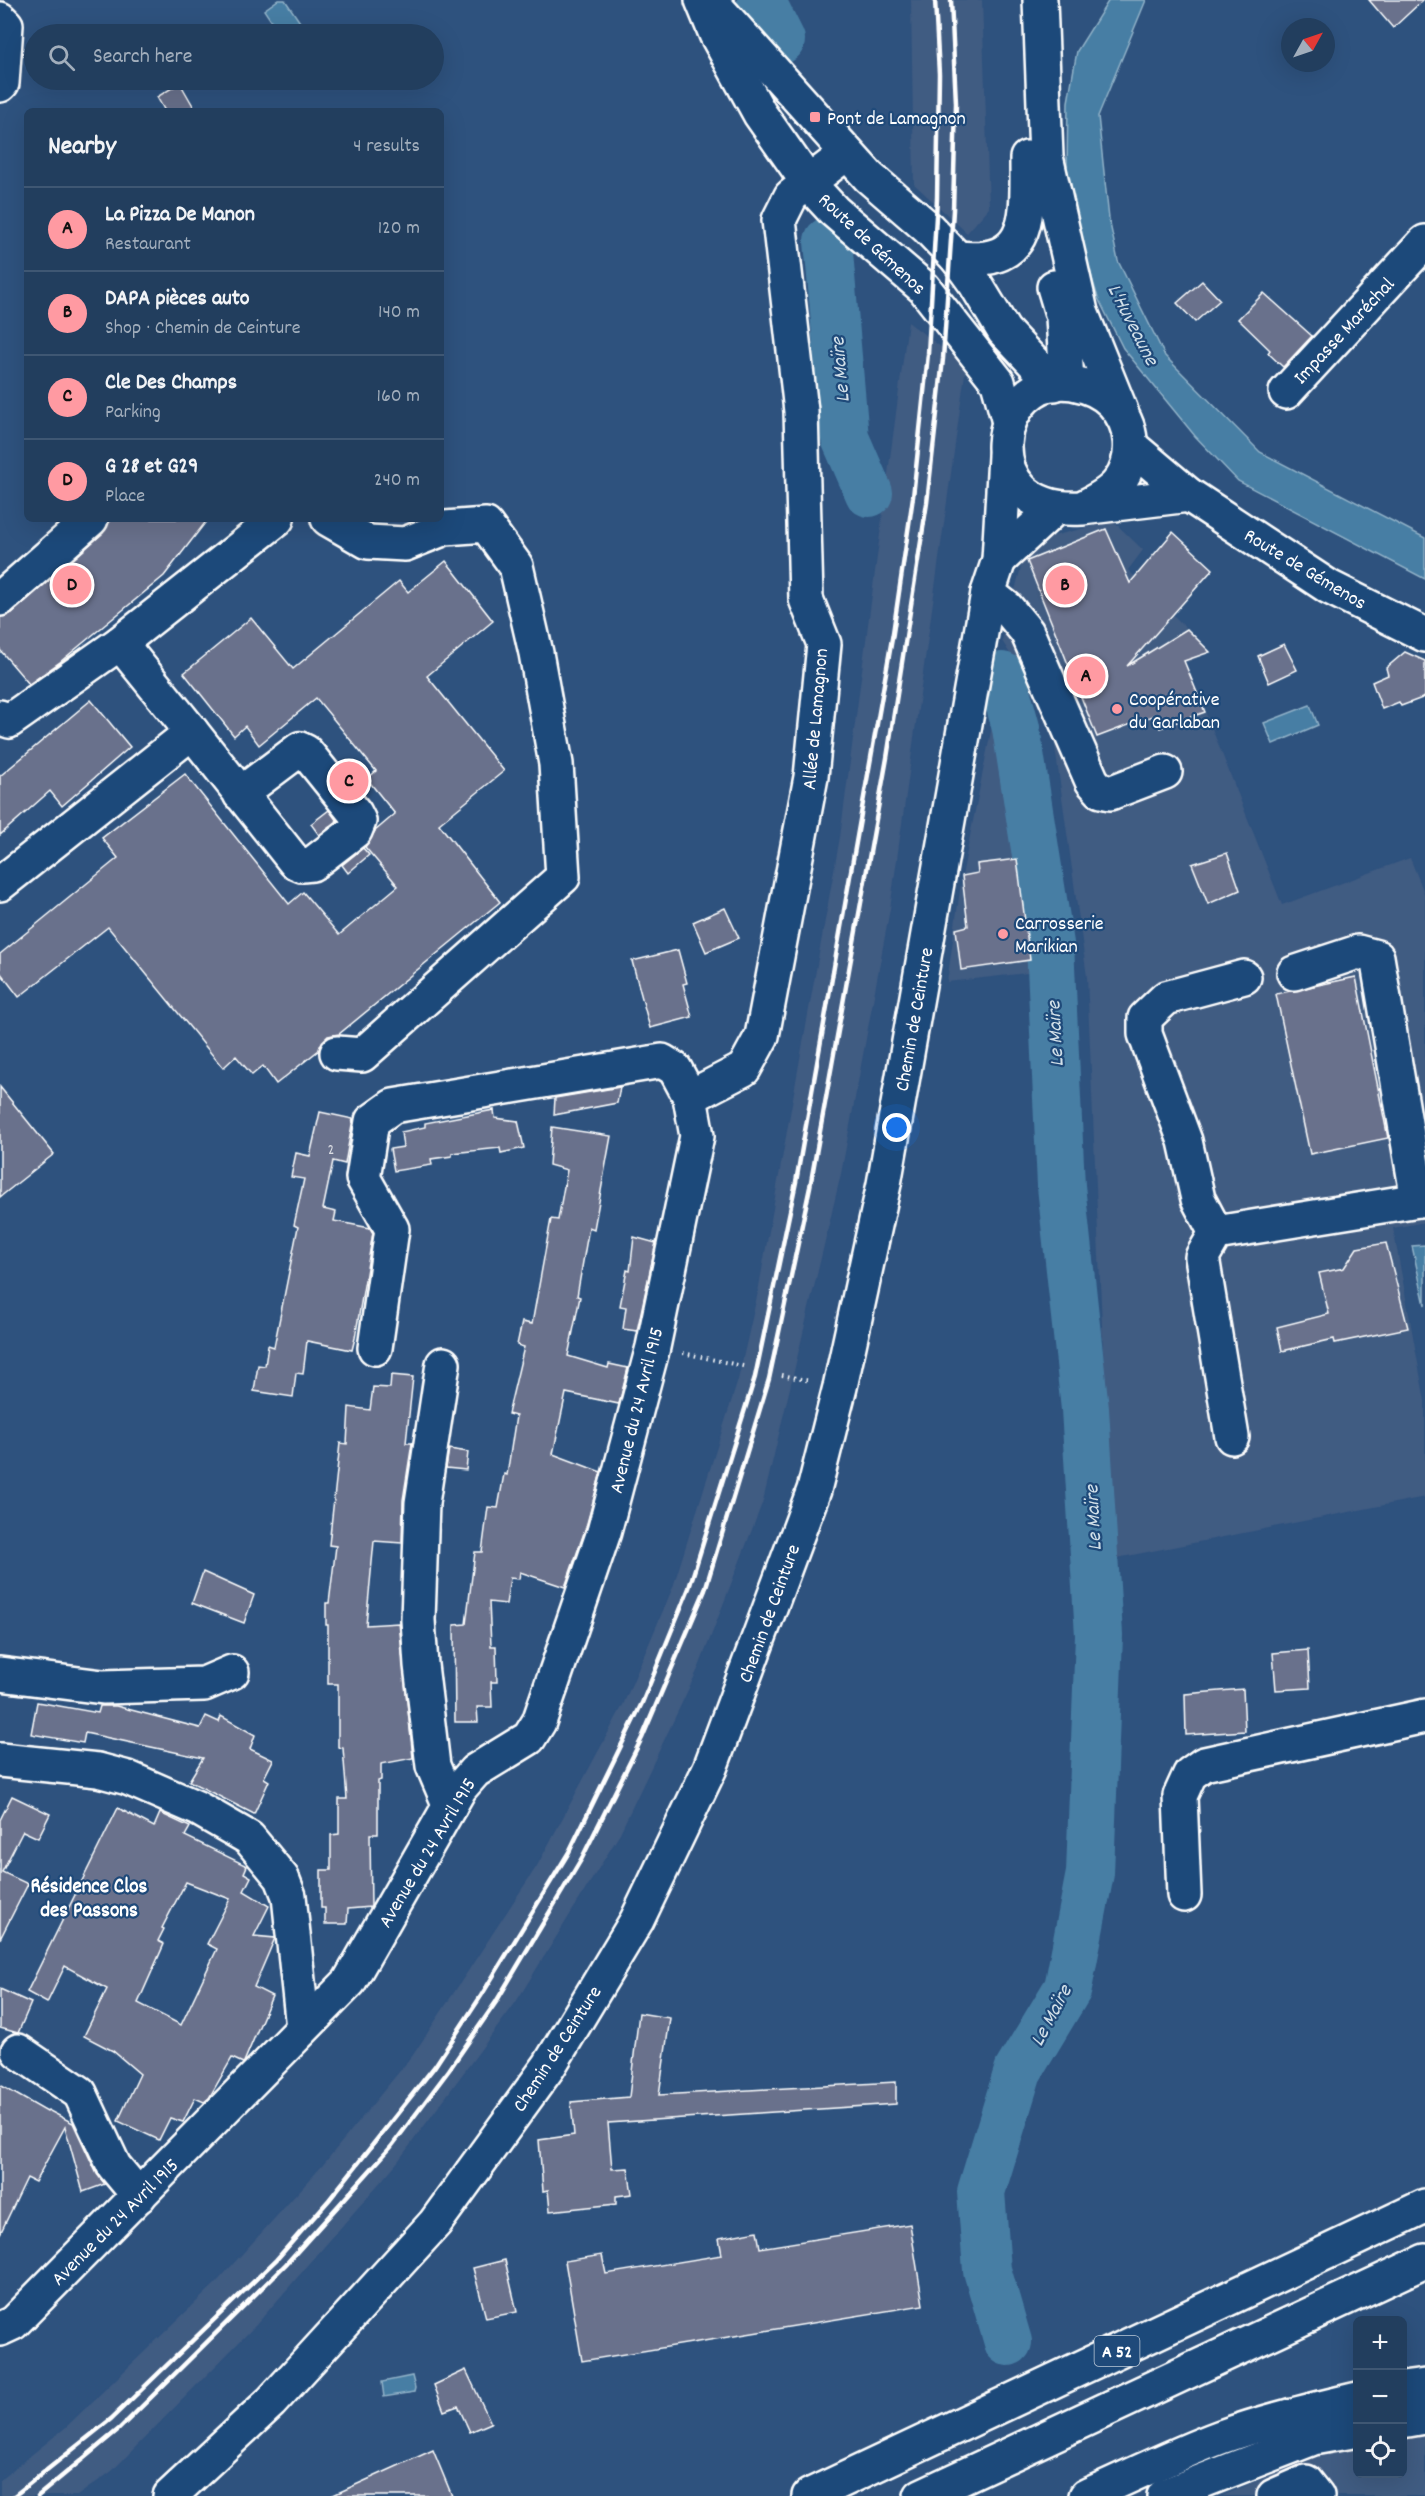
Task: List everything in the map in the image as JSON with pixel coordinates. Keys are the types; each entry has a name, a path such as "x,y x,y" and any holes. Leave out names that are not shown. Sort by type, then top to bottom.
{"main road":[{"name":"Route de Gémenos","path":"702,0 716,34 760,114 809,184 834,211 924,288 998,382 1009,422"},
{"path":"710,0 868,177 928,228 957,258 1004,332 1060,383"},
{"path":"1019,0 1034,119 1046,157 1082,312 1128,428 1131,446 1128,464 1119,483 1104,496 1068,508"},
{"path":"957,258 972,260 996,257 1018,241 1027,212 1027,158 1034,119 1040,0"},
{"path":"0,18 6,25 0,85"},
{"name":"Allée de Lamagnon","path":"690,1097 744,1069 762,1036 811,777 824,644 806,600 801,411 779,220 791,196 847,153"},
{"path":"1027,158 1049,270 1063,317 1060,383"},
{"name":"Impasse Maréchal","path":"1286,392 1425,242"},
{"path":"1121,411 1105,395 1086,386 1060,383 1026,397 1009,422 1005,438 1005,456 1011,474 1022,490 1037,501 1068,508 1189,495"},
{"name":"Route de Gémenos","path":"1131,446 1189,495 1329,587 1425,635"},
{"name":"Chemin de Ceinture","path":"170,2496 271,2402 435,2223 549,2066 637,1920 710,1768 814,1490 840,1387 884,1184 988,593 999,560 1005,456"},
{"name":"Chemin de Ceinture","path":"999,560 1068,508"},
{"path":"0,599 88,522"},
{"path":"0,717 9,721 120,642 273,522"},
{"path":"333,522 368,542 405,544 445,528 486,525 516,566 536,653 556,764 563,877 362,1055 337,1053"},
{"path":"988,593 1007,608 1027,633 1092,781 1101,791 1110,793 1165,772"},
{"path":"120,642 240,794"},
{"path":"0,884 192,732"},
{"path":"1216,1233 1421,1199 1377,957 1358,952 1294,973"},
{"path":"1216,1233 1198,1199 1185,1140 1145,1034 1145,1018 1166,998 1244,977"},
{"name":"Avenue du 24 Avril 1915","path":"0,2330 13,2323 349,1982 460,1788 475,1771 529,1738 539,1722 604,1532 652,1347 698,1136 690,1097 675,1069 662,1061 393,1106 372,1121 363,1178 392,1229 375,1348"},
{"path":"1216,1233 1202,1257 1232,1437"},
{"path":"443,1364 422,1503 418,1620 433,1766 450,1806"},
{"path":"0,1674 103,1687 204,1684 232,1672"},
{"path":"1184,1895 1180,1796 1190,1774 1204,1764 1425,1716"},
{"path":"0,1760 98,1770 128,1778 197,1808 249,1838 264,1853 282,1878 289,1896 303,2028"},
{"path":"18,2051 80,2093 114,2166 140,2196"},
{"path":"1323,2253 1425,2200"},
{"name":"A 52","path":"809,2496 1425,2206"},
{"name":"A 52","path":"921,2496 1425,2261"},
{"path":"1407,2388 1425,2386"},
{"path":"1086,2496 1153,2464 1222,2437 1302,2412 1353,2400"},
{"path":"1407,2420 1425,2417"},
{"path":"1164,2496 1313,2438 1353,2431"},
{"path":"1274,2496 1306,2482 1317,2496"}],"path":[{"path":"652,1347 747,1367"}],"shaded area":[{"path":"911,0 982,0 989,208 967,233 914,184"},
{"path":"908,322 966,366 890,909 841,1174 763,1501 699,1667 618,1837 516,2002 396,2164 256,2325 112,2471 77,2496 0,2496 0,2480 65,2428 215,2284 322,2166 413,2055 537,1866 623,1705 673,1587 738,1380 758,1292 840,837"},
{"path":"1113,521 1143,550 1128,570 1210,652 1186,663 1282,905 1410,858 1425,895 1425,1222 1393,1228 1425,1401 1425,1497 1112,1559 1087,977 1051,718 1002,641 1024,555 1045,538"},
{"path":"993,721 1009,765 1025,851 1037,972 947,982 962,876"},
{"path":"1425,2386 1425,2496 1222,2496 1325,2452 1353,2434 1353,2478 1407,2478 1407,2398"}],"water":[{"path":"278,0 285,0 301,24 273,24 264,10"},
{"name":"L'Huveaune","path":"1109,0 1146,0 1098,116 1109,219 1118,261 1165,356 1260,452 1425,538 1425,579 1238,481 1195,436 1123,348 1098,298 1080,238 1067,168 1068,102 1077,51"},
{"path":"1310,705 1318,725 1273,744 1264,723"},
{"path":"1425,1245 1425,1305 1412,1246"},
{"path":"412,2376 414,2392 384,2397 382,2382"}],"building":[{"path":"1369,0 1423,0 1393,28"},
{"path":"168,90 184,90 194,108 163,108 157,97"},
{"path":"1202,281 1220,300 1195,322 1177,303"},
{"path":"1264,293 1312,336 1283,367 1268,353 1270,350 1238,319"},
{"path":"109,522 206,522 164,576 60,662 29,684 0,650 0,617 12,613 103,533"},
{"path":"1106,529 1130,583 1173,532 1213,569 1127,666 1187,629 1210,652 1184,661 1205,712 1160,728 1155,715 1097,737 1027,561"},
{"path":"446,561 493,621 427,676 504,771 439,824 500,902 339,1034 328,1036 322,1042 319,1050 276,1084 263,1066 252,1075 236,1056 223,1068 108,927 19,997 0,972 0,954 118,858 102,838 185,774 289,904 303,892 339,935 398,886 365,847 375,831 395,814 367,779 376,771 316,698 259,745 245,726 234,736 184,673 251,618 293,669 399,581 408,592"},
{"path":"1284,644 1297,670 1269,683 1258,656"},
{"path":"1405,652 1425,661 1425,697 1401,706 1399,702 1382,709 1372,682 1388,675 1386,668"},
{"path":"91,700 130,747 62,806 50,791 0,835 0,776"},
{"path":"329,810 337,821 319,835 311,824"},
{"path":"363,848 369,855 348,873 342,865"},
{"path":"1227,853 1240,890 1208,904 1192,864"},
{"path":"1017,859 1030,960 961,970 956,929 968,926 962,876 978,873 977,864"},
{"path":"725,908 739,938 706,952 693,922"},
{"path":"678,950 687,983 683,984 692,1017 650,1028 632,961"},
{"path":"1356,977 1388,1138 1310,1154 1276,994"},
{"path":"0,1087 54,1154 0,1197"},
{"path":"620,1087 617,1103 554,1115 555,1098"},
{"path":"494,1110 495,1118 518,1121 524,1148 501,1153 500,1148 452,1153 452,1156 431,1159 432,1165 394,1171 390,1149 403,1147 401,1132 425,1127 425,1123"},
{"path":"320,1112 353,1119 345,1164 333,1161 323,1209 336,1212 334,1221 370,1228 373,1233 355,1338 352,1350 307,1341 303,1374 296,1373 293,1397 254,1391 258,1365 265,1366 268,1345 274,1347 298,1227 294,1225 304,1179 291,1177 296,1153 310,1156"},
{"path":"552,1127 611,1136 594,1229 589,1227 577,1296 580,1297 568,1356 608,1368 609,1364 628,1368 619,1404 566,1393 553,1454 601,1472 586,1527 565,1587 520,1572 519,1579 510,1578 506,1604 489,1602 491,1646 496,1646 497,1682 491,1682 492,1707 477,1707 478,1722 455,1722 454,1625 466,1624 475,1552 482,1552 488,1507 498,1508 504,1474 507,1475 516,1416 508,1414 524,1347 517,1345 522,1322 532,1324 551,1219 558,1220 567,1170 549,1165"},
{"path":"634,1237 656,1243 637,1331 623,1329 626,1307 620,1306 627,1270 630,1271"},
{"path":"1386,1243 1408,1328 1335,1343 1334,1339 1282,1351 1277,1327 1329,1314 1319,1273 1344,1268 1357,1248"},
{"path":"391,1375 413,1377 406,1443 412,1443 403,1500 402,1543 374,1541 366,1625 399,1623 413,1758 381,1764 381,1780 378,1781 378,1834 370,1834 371,1907 348,1909 347,1924 325,1924 325,1908 321,1908 321,1870 331,1870 331,1835 339,1834 339,1799 347,1799 343,1748 338,1747 338,1684 328,1684 328,1625 326,1625 326,1603 329,1603 336,1546 329,1545 340,1443 347,1444 349,1407 370,1410 373,1387 390,1388"},
{"path":"449,1449 468,1452 466,1470 446,1468"},
{"path":"203,1572 254,1595 244,1623 192,1603"},
{"path":"1308,1650 1310,1688 1276,1690 1273,1653"},
{"path":"1243,1689 1245,1731 1186,1735 1185,1694"},
{"path":"37,1702 98,1713 100,1706 116,1706 200,1728 206,1716 219,1722 221,1716 255,1735 250,1749 273,1760 264,1778 269,1781 254,1814 189,1781 203,1758 85,1733 83,1743 31,1734"},
{"path":"12,1796 50,1814 38,1838 23,1831 2,1872 28,1884 0,1939 0,1820"},
{"path":"118,1808 154,1827 160,1813 190,1827 185,1836 247,1866 244,1873 251,1877 244,1891 269,1906 254,1936 275,1938 254,1987 272,1996 244,2062 232,2058 209,2098 204,2102 195,2098 183,2122 170,2118 159,2140 118,2121 140,2074 113,2051 84,2036 107,1989 65,1966 47,2003 27,1992","holes":["186,1882 230,1899 207,1944 217,1949 181,2025 138,2003 164,1944 158,1941 164,1929 162,1928"]},
{"path":"0,1989 31,2003 18,2033 0,2028"},
{"path":"639,2013 670,2018 659,2095 896,2082 896,2104 608,2123 612,2169 628,2168 632,2194 616,2196 616,2204 550,2211 548,2190 543,2191 539,2140 574,2135 571,2102 629,2097"},
{"path":"0,2085 47,2112 48,2110 73,2123 97,2174 105,2184 83,2192 65,2127 35,2182 27,2178 0,2234"},
{"path":"910,2224 923,2305 582,2361 565,2261 602,2255 606,2274 722,2255 719,2238 757,2231 760,2248"},
{"path":"505,2260 517,2312 486,2318 473,2268"},
{"path":"466,2370 491,2423 470,2432 458,2406 444,2411 434,2385"},
{"path":"433,2450 452,2496 331,2496"}],"waterway":[{"name":"Le Maïre","path":"761,0 781,40"},
{"name":"Le Maïre","path":"828,241 845,438 869,493"},
{"name":"Le Maïre","path":"1002,676 1016,728 1050,944 1061,1186 1085,1409 1099,1635 1090,1873 1068,1988 1018,2071 981,2192 987,2270 1008,2342"}],"railway":[{"path":"14,2496 111,2419 276,2260 329,2200 435,2066 481,1996 569,1852 642,1703 689,1588 755,1377 796,1182 893,633 913,497 928,354 937,199 939,74 935,0"},
{"path":"38,2496 119,2429 286,2264 391,2147 449,2070 496,2002 582,1858 642,1738 705,1590 769,1379 810,1187 887,758 927,503 943,359 953,210 956,103 951,0"}],"place":[{"name":"Pont de Lamagnon","path":"815,117"},
{"name":"G 28 et G29","path":"72,585"},
{"name":"DAPA pièces auto","path":"1065,585"},
{"name":"La Pizza De Manon","path":"1086,676"},
{"name":"Coopérative du Garlaban","path":"1117,709"},
{"name":"Cle Des Champs","path":"349,781"},
{"name":"Carrosserie Marikian","path":"1003,934"}],"district":[{"name":"Résidence Clos des Passons","path":"89,1897"}]}
